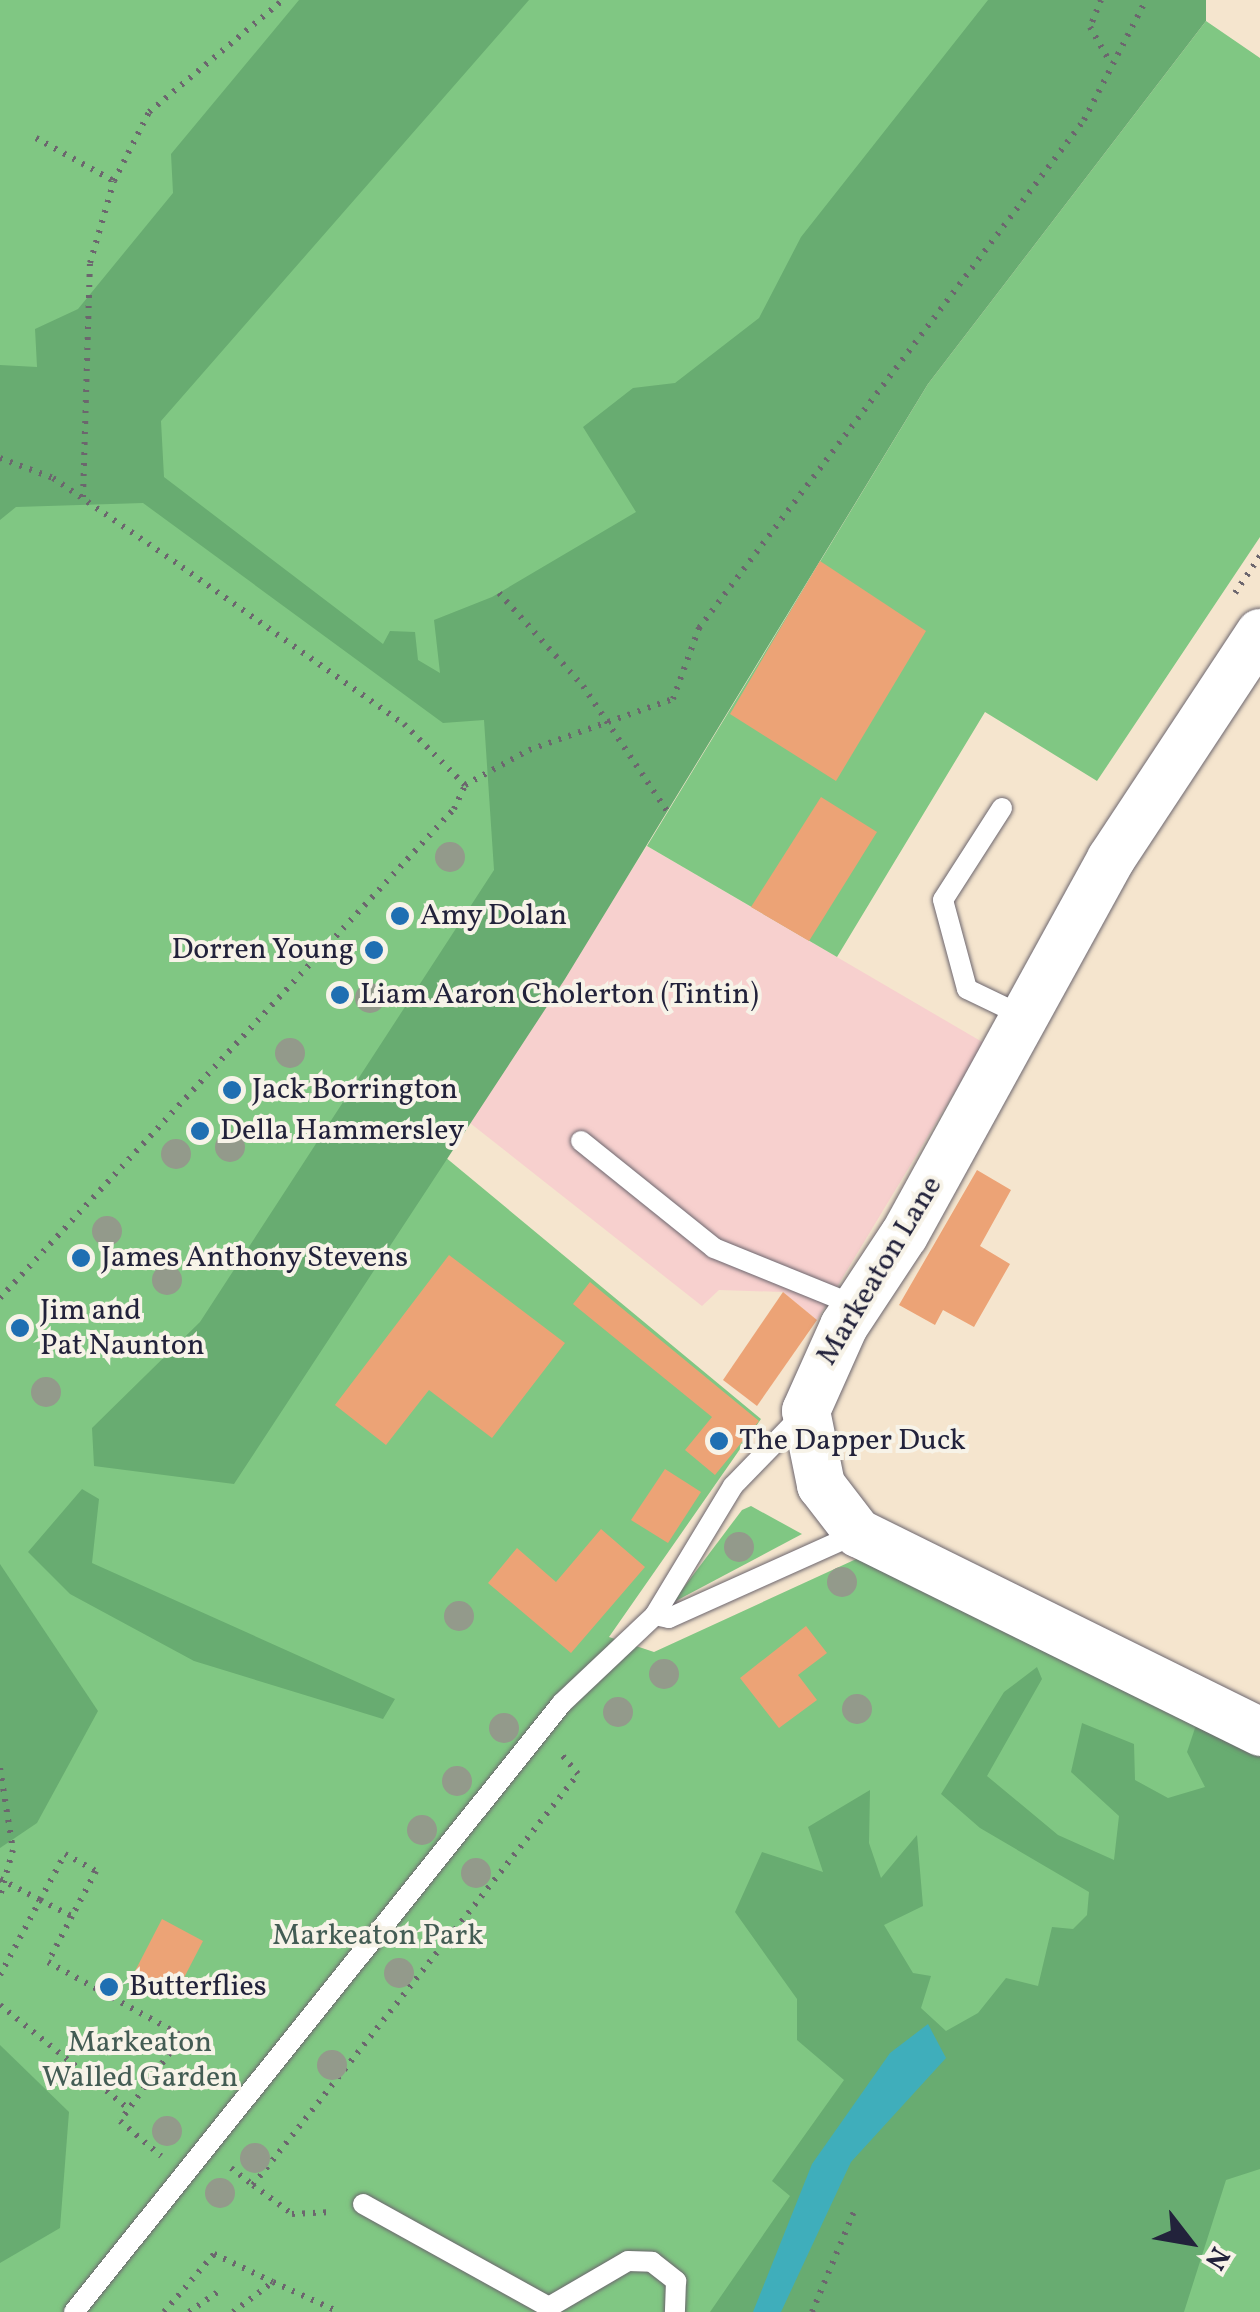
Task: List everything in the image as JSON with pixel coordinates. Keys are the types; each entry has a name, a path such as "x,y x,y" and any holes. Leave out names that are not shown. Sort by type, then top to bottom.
{"street":[{"name":"Markeaton Lane","path":"806,1411 857,1306 1159,780 1260,633"},
{"path":"806,1411 821,1486 858,1533 1260,1732"}],"lane":[{"path":"1002,808 943,900 967,989 1022,1015"},
{"path":"581,1141 714,1248 857,1306"},
{"path":"74,2312 538,1736 606,1656 655,1615 733,1486 806,1411"},
{"path":"655,1615 669,1618 858,1533"},
{"path":"363,2204 549,2307 628,2261 652,2262 676,2281 675,2312"}],"path":[{"path":"83,498 90,263 114,181 150,112 283,0"},
{"path":"1102,0 1090,27 1110,63"},
{"path":"0,1298 454,809 465,785 607,722 673,698 699,628 1084,120 1143,2"},
{"path":"36,138 114,181"},
{"path":"0,458 83,498 404,724 465,785"},
{"path":"499,593 607,722 667,812"},
{"path":"253,2185 578,1774 538,1736"},
{"path":"0,1768 12,1804 0,1896"},
{"path":"0,1975 64,1854 96,1871 48,1962 182,2036 120,2121 184,2177"},
{"path":"4,1881 72,1916"},
{"path":"0,2005 129,2109"},
{"path":"206,2149 292,2214 363,2204"},
{"path":"812,2312 855,2210"},
{"path":"164,2312 214,2254 339,2312"},
{"path":"233,2312 272,2282"},
{"path":"189,2312 218,2292"}],"shaded area":[{"path":"647,846 984,1043 817,1320 783,1292 719,1290 702,1306 470,1123"}],"green space":[{"name":"Markeaton Park","path":"0,0 991,0 398,1118 761,1419 609,1637 654,1652 865,1555 1260,1753 1260,2312 0,2312"},
{"path":"299,0 529,0 161,421 164,477 383,644 390,631 415,632 418,660 440,673 434,620 492,597 636,512 583,427 633,388 675,383 759,318 801,237 988,0 1206,0 1206,21 928,384 565,979 234,1484 94,1466 92,1428 200,1322 494,870 484,720 443,723 143,503 16,507 0,520 0,365 37,367 35,329 78,309 173,193 171,154"},
{"path":"1206,21 1260,58 1260,537 1097,781 985,712 837,957 647,846 928,384"},
{"path":"82,1489 99,1499 92,1563 395,1699 383,1719 194,1661 70,1594 28,1552"},
{"path":"751,1506 802,1534 672,1603 742,1510"},
{"path":"0,1564 98,1711 37,1823 0,1848"},
{"path":"1037,1667 1042,1679 987,1776 1058,1835 1114,1860 1119,1816 1071,1772 1082,1723 1134,1744 1135,1780 1168,1798 1205,1787 1187,1752 1196,1725 1260,1753 1260,2169 1226,2180 1184,2312 710,2312 790,2196 772,2181 844,2080 797,2040 797,1999 735,1912 762,1852 823,1872 808,1827 870,1790 869,1843 881,1878 917,1835 923,1906 884,1925 913,1973 931,1976 921,2008 946,2031 978,2013 1006,1978 1038,1986 1052,1927 1073,1929 1087,1915 1089,1892 980,1828 941,1794 1004,1692"},
{"path":"0,2045 69,2112 60,2228 0,2263"}],"water":[{"path":"928,2024 946,2058 851,2162 781,2312 753,2312 812,2164 890,2053"}],"building":[{"path":"820,561 926,631 836,781 730,714"},
{"path":"821,797 877,832 809,941 751,907"},
{"path":"977,1170 1011,1190 980,1246 1010,1264 974,1327 943,1310 935,1325 899,1305"},
{"path":"449,1255 565,1343 492,1438 429,1390 386,1445 335,1405"},
{"path":"590,1282 759,1421 715,1475 685,1450 712,1417 573,1304"},
{"path":"783,1292 817,1320 757,1406 723,1380"},
{"path":"665,1469 701,1492 668,1543 631,1520"},
{"path":"601,1529 645,1567 571,1653 488,1583 517,1548 556,1582"},
{"path":"806,1626 827,1653 798,1675 817,1700 779,1728 740,1678"},
{"path":"162,1919 203,1941 174,1997 133,1975"}],"place":[{"name":"Amy Dolan","path":"400,916"},
{"name":"Dorren Young","path":"374,950"},
{"name":"Liam Aaron Cholerton (Tintin)","path":"340,995"},
{"name":"Jack Borrington","path":"232,1090"},
{"name":"Della Hammersley","path":"200,1131"},
{"name":"James Anthony Stevens","path":"81,1258"},
{"name":"Jim and Pat Naunton","path":"20,1328"},
{"name":"The Dapper Duck","path":"719,1441"},
{"name":"Butterflies","path":"109,1987"}],"park label":[{"name":"Markeaton Walled Garden","path":"140,2060"}]}
